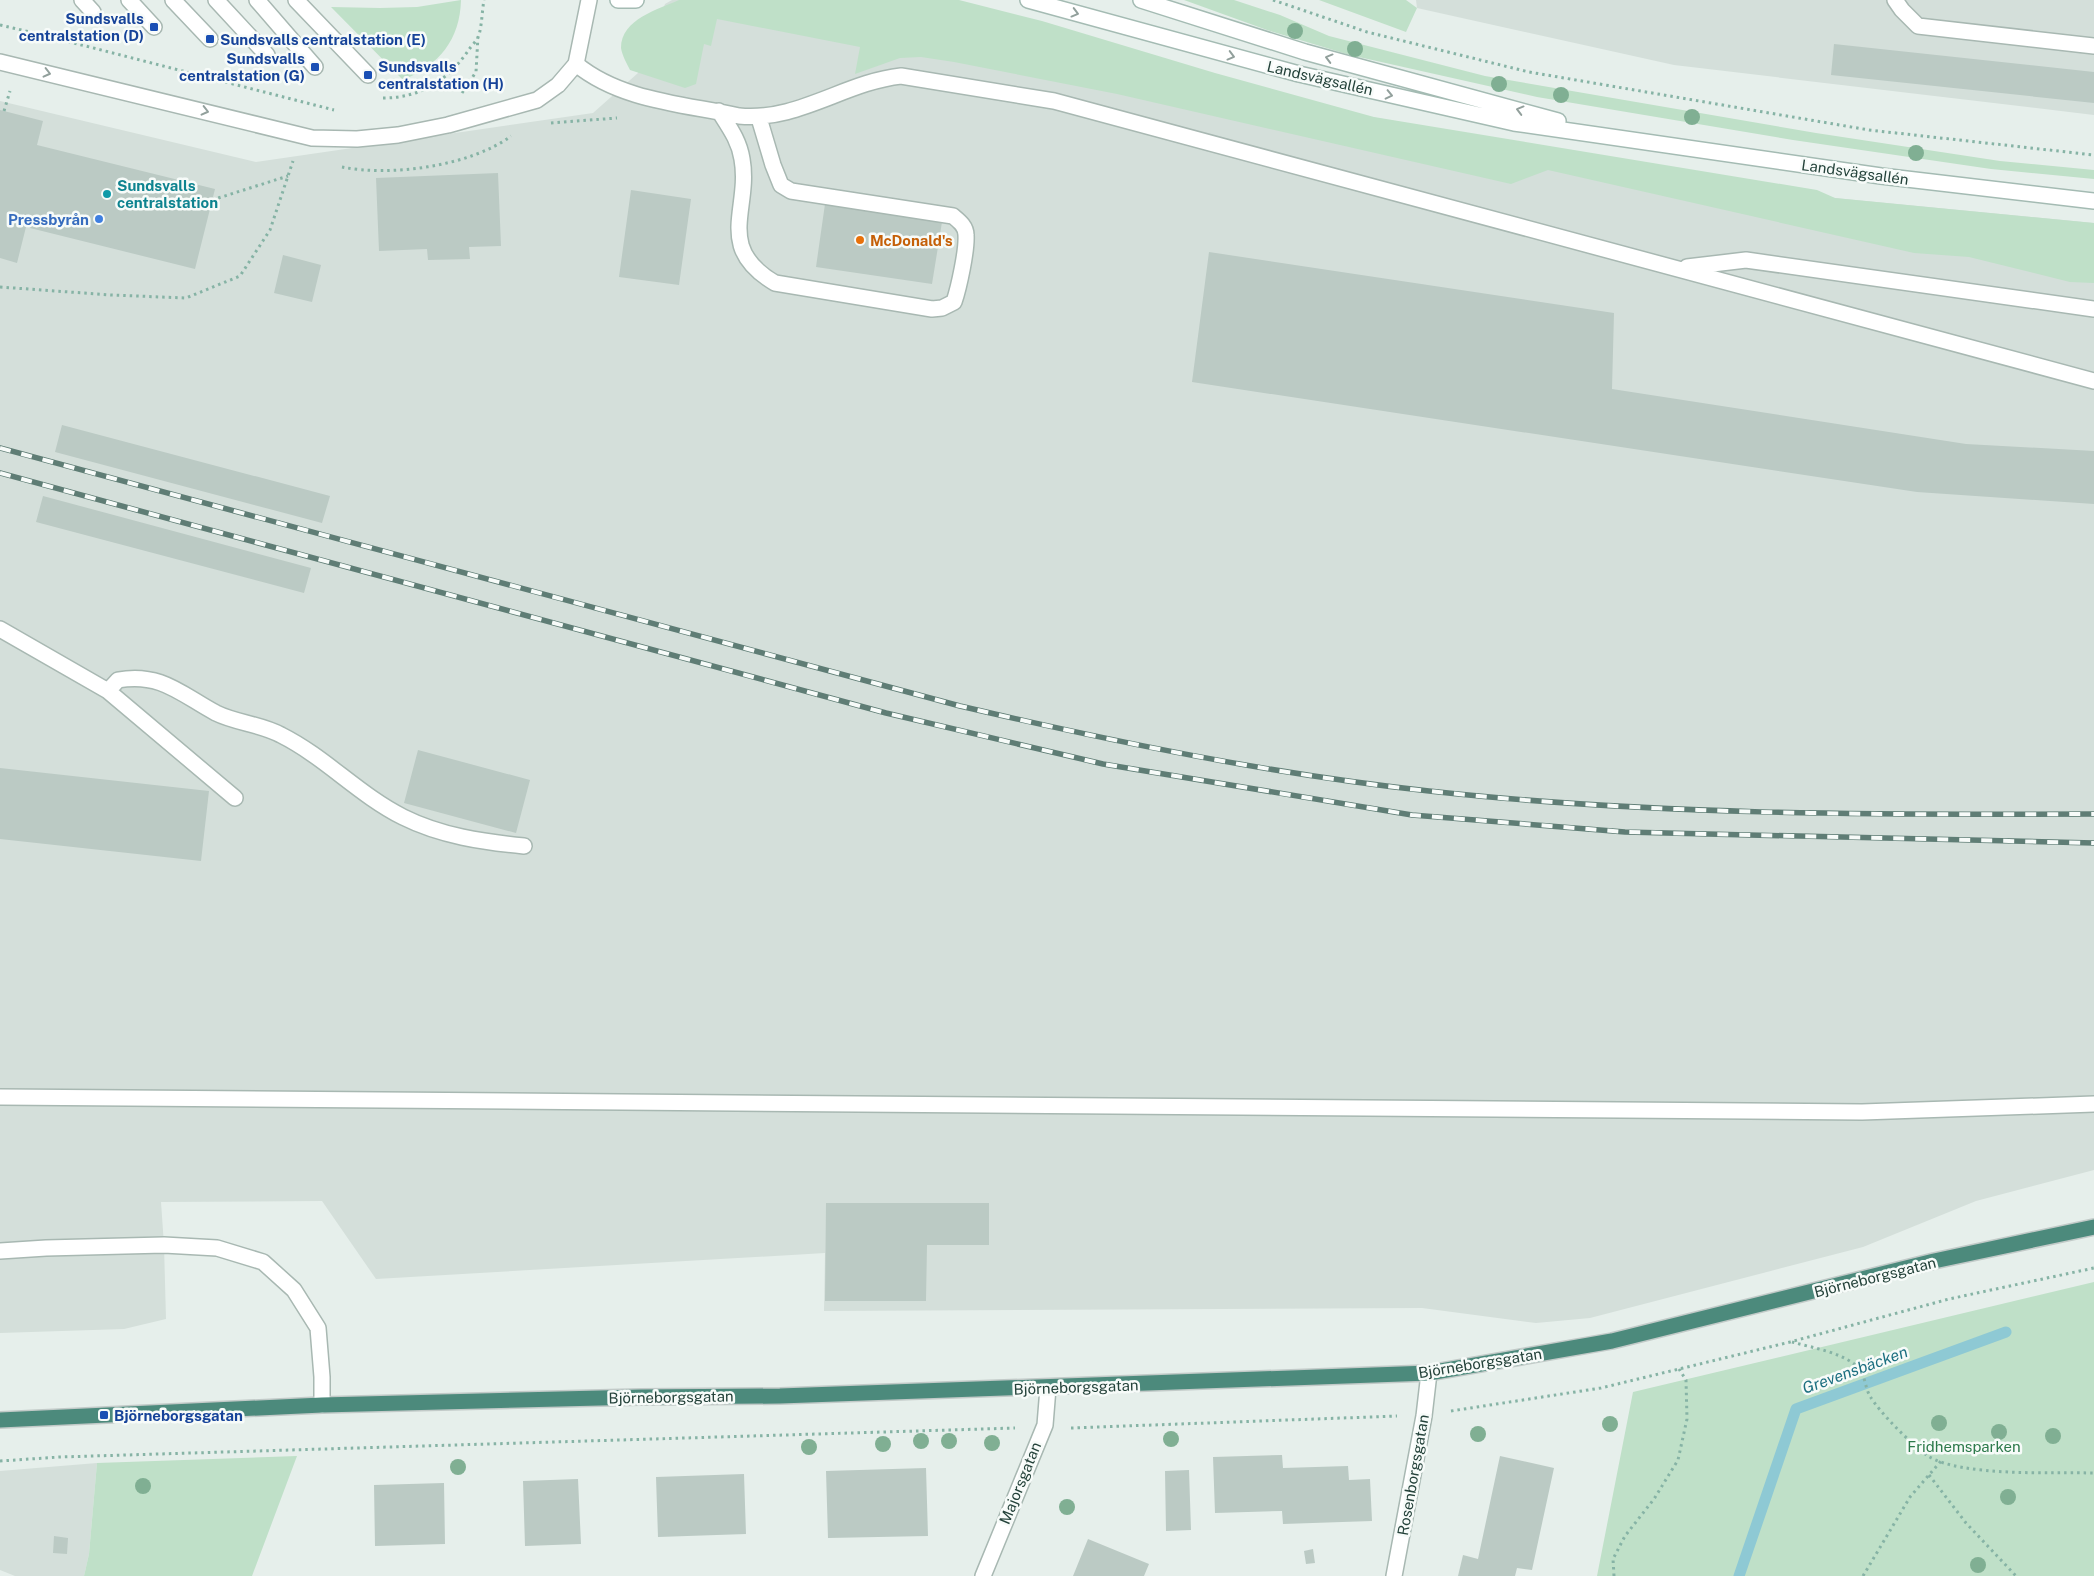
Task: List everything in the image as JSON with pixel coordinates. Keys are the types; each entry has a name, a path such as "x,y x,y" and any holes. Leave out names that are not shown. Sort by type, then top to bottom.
{"highway":[{"name":"Björneborgsgatan","path":"0,1420 322,1405 641,1397 780,1396 1429,1373 1612,1341 1934,1261 2094,1227"},
{"name":"Björneborgsgatan","path":"0,1429 42,1419"}],"main road":[{"path":"82,0 93,12"},
{"path":"129,0 154,26"},
{"path":"173,0 210,39"},
{"path":"216,0 267,56"},
{"path":"257,0 315,67"},
{"path":"296,0 368,75"},
{"path":"0,62 312,138 357,139 398,135 448,125 537,100 558,85 576,64 588,0"},
{"name":"Landsvägsallén","path":"1028,0 1298,74 1514,123 1882,176 2094,201"},
{"name":"Landsvägsallén","path":"1141,0 1305,52 1617,137"},
{"path":"1896,0 1918,26 2094,46"},
{"path":"576,64 593,78 620,90 719,112 759,118 784,114 877,78 901,76 1054,102 2094,381"},
{"path":"719,112 737,140 743,160 739,239 748,259 761,275 775,283 932,309 942,308 954,302 958,290 966,234 962,224 953,216 791,191 781,185 773,166 759,118"},
{"path":"1678,268 1746,260 2094,309"},
{"path":"0,629 108,691 235,798"},
{"path":"108,691 118,680 137,678 179,690 217,713 279,734 320,759 366,796 404,818 445,832 486,842 524,846"},
{"path":"0,1097 1862,1112 2094,1104"},
{"path":"0,1251 164,1245 217,1248 263,1262 294,1290 318,1328 322,1405"},
{"name":"Rosenborgsgatan","path":"1394,1576 1424,1416 1429,1373"},
{"name":"Majorsgatan","path":"983,1576 1045,1425 1048,1388"}],"path":[{"path":"455,98 462,93 476,72 478,36 484,0"},
{"path":"1273,0 1368,32 1529,72 1869,130 2094,156"},
{"path":"0,25 338,111"},
{"path":"31,69 39,34"},
{"path":"383,98 401,98 437,84 454,70 478,36"},
{"path":"4,111 10,91"},
{"path":"0,287 111,296 186,298 240,276 270,230 288,176 303,144 312,138"},
{"path":"212,200 288,176"},
{"path":"0,1461 60,1457 1000,1430 1045,1425 1070,1428 1424,1416 1601,1388 1790,1342 1949,1299 2094,1268"},
{"path":"1790,1342 1840,1356 1859,1369 1870,1396 1896,1426 1928,1456 1941,1461 1985,1471 2094,1473"},
{"path":"1614,1576 1613,1559 1625,1536 1654,1499 1678,1460 1687,1419 1686,1380 1679,1369"},
{"path":"1863,1576 1910,1497 1941,1461"},
{"path":"1929,1475 1966,1523 2016,1576"}],"shaded area":[{"path":"672,0 817,0 1052,61 1835,198 2094,223 2094,1170 1976,1201 1863,1247 1590,1318 1536,1323 1422,1308 824,1311 825,1253 376,1279 322,1201 161,1202 166,1319 124,1329 0,1333 0,101 256,162 593,113 638,73 665,4"},
{"path":"1416,0 2094,0 2094,115 1674,65 1417,8"},
{"path":"97,1463 89,1554 84,1576 15,1576 0,1570 0,1471"}],"green space":[{"path":"461,0 457,27 445,49 427,67 403,80 331,7 417,7"},
{"path":"679,0 959,0 1042,21 1215,73 1374,117 1817,190 1835,198 2094,223 2094,283 2070,282 1969,257 1914,253 1548,170 1511,184 1117,94 954,62 921,57 900,58 855,74 860,47 717,19 711,46 704,44 696,84 685,88 630,70 621,48 627,30 642,16"},
{"path":"1184,0 1234,0 1280,15 1329,36 1485,76 1816,133 2000,161 2094,170 2094,179 1991,169 1793,140 1537,97 1350,55 1267,30"},
{"path":"1319,0 1406,0 1417,8 1406,32"},
{"name":"Fridhemsparken","path":"2094,1282 2094,1576 1597,1576 1633,1392"},
{"path":"297,1456 252,1576 84,1576 89,1554 97,1463"}],"building":[{"path":"1834,44 2094,72 2094,103 1831,75"},
{"name":"Sundsvalls centralstation","path":"0,110 43,121 37,145 215,189 195,269 26,227 17,263 0,258"},
{"path":"498,173 501,246 469,247 470,259 428,260 427,249 379,251 376,178"},
{"path":"631,190 691,199 679,285 619,277"},
{"path":"825,204 942,222 932,284 816,267"},
{"path":"1209,252 1614,313 1612,389 1966,444 2094,451 2094,504 1917,492 1192,382"},
{"path":"283,255 321,265 312,302 274,293"},
{"path":"62,425 330,496 322,523 55,452"},
{"path":"43,496 311,568 304,593 36,522"},
{"path":"418,750 530,780 516,833 404,803"},
{"path":"0,768 209,791 201,861 0,839"},
{"path":"826,1203 989,1203 989,1245 927,1245 926,1301 825,1301"},
{"path":"1282,1455 1283,1468 1348,1466 1349,1480 1370,1479 1372,1521 1283,1524 1282,1511 1215,1513 1213,1457"},
{"path":"1500,1456 1554,1468 1532,1570 1517,1568 1515,1576 1458,1576 1463,1555 1478,1559"},
{"path":"926,1468 928,1536 828,1538 826,1471"},
{"path":"1189,1470 1191,1530 1166,1531 1165,1471"},
{"path":"744,1474 746,1534 658,1537 656,1477"},
{"path":"578,1479 581,1544 525,1546 523,1481"},
{"path":"444,1483 445,1544 375,1546 374,1485"},
{"path":"54,1536 68,1538 67,1554 53,1553"},
{"path":"1088,1539 1149,1564 1144,1576 1073,1576"},
{"path":"1313,1549 1315,1563 1306,1564 1304,1551"}],"waterway":[{"name":"Grevensbäcken","path":"1739,1576 1796,1409 2006,1332"}],"railway":[{"path":"0,448 960,706 1193,756 1370,784 1512,799 1595,805 1761,812 2094,814"},
{"path":"0,473 886,713 1103,764 1412,815 1625,832 2094,843"}],"place":[{"name":"Sundsvalls centralstation (D)","path":"154,27"},
{"name":"Sundsvalls centralstation (E)","path":"210,39"},
{"name":"Sundsvalls centralstation (G)","path":"315,67"},
{"name":"Sundsvalls centralstation (H)","path":"368,75"},
{"name":"Sundsvalls centralstation","path":"107,194"},
{"name":"Pressbyrån","path":"99,219"},
{"name":"McDonald's","path":"860,240"},
{"name":"Björneborgsgatan","path":"104,1415"}]}
